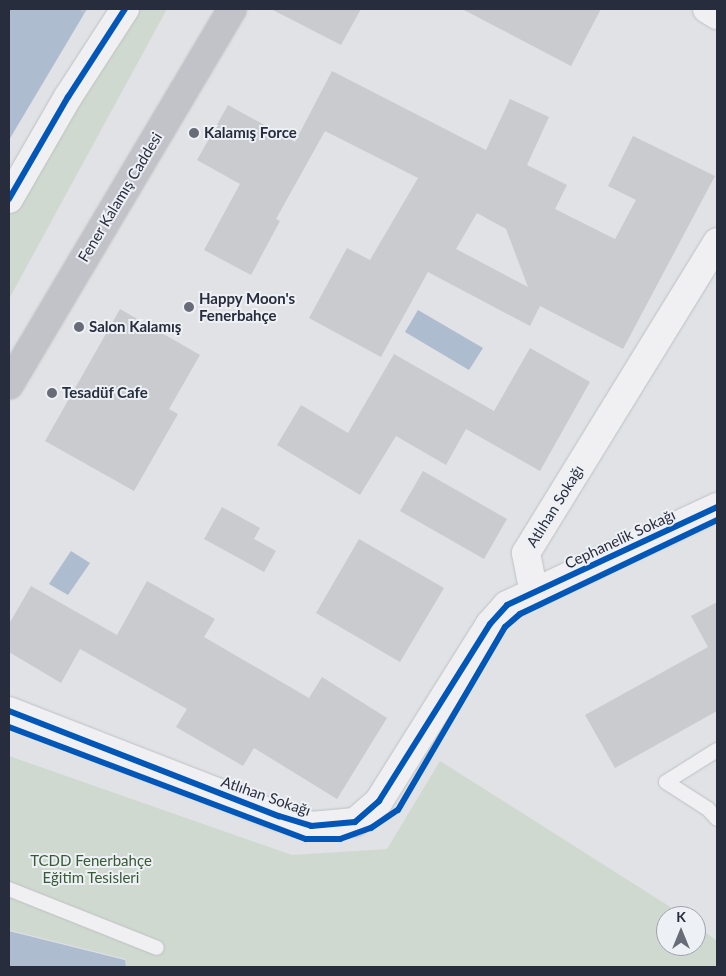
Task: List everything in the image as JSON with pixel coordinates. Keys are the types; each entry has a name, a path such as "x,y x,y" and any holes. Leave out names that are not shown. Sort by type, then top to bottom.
{"street":[{"path":"9,200 68,97 125,9"},
{"name":"Fener Kalamış Caddesi","path":"9,386 232,9"},
{"path":"707,9 717,15"},
{"name":"Atlıhan Sokağı","path":"9,711 279,816 311,826 355,822 379,801 490,624 507,605 534,594 526,553 717,242"},
{"name":"Cephanelik Sokağı","path":"534,594 717,507"}],"lane":[{"path":"717,750 666,782 708,809 717,819"},
{"path":"9,889 157,948"}],"green space":[{"path":"134,9 167,9 9,299 9,212"},
{"name":"TCDD Fenerbahçe Eğitim Tesisleri","path":"9,756 292,855 387,849 440,761 669,906 656,906 656,956 706,956 706,933 717,941 717,967 126,967 125,959 9,930"}],"water":[{"path":"9,9 87,9 9,140"},
{"path":"418,310 483,348 469,370 405,332"},
{"path":"71,551 90,563 68,595 49,584"},
{"path":"9,931 125,960 126,967 9,967"}],"building":[{"path":"271,9 361,9 341,45"},
{"path":"462,9 601,9 571,66"},
{"path":"332,71 486,150 510,99 549,117 527,165 567,185 555,209 615,239 636,200 608,186 633,136 715,176 623,349 540,306 530,326 428,272 381,357 309,318 347,248 370,260 418,178 325,131 276,219 280,221 251,275 204,250 240,184 197,160 228,105 295,142","holes":["477,213 506,229 528,287 456,249"]},
{"path":"120,309 200,355 169,409 178,414 134,491 45,441"},
{"path":"530,348 590,382 540,471 466,429 446,465 396,436 360,495 277,445 301,405 348,433 394,354 494,411"},
{"path":"423,471 507,519 484,559 400,511"},
{"path":"222,507 260,528 254,539 276,551 264,572 204,539"},
{"path":"359,539 444,588 400,662 316,613"},
{"path":"147,581 215,619 204,637 309,698 322,677 387,718 337,799 254,748 243,766 176,727 187,709 80,649 61,683 9,652 9,624 31,586 117,635"},
{"path":"717,602 717,711 615,768 585,715 708,647 691,616"}],"cycle path":[{"path":"9,199 68,97 125,9"},
{"path":"9,711 279,816 311,826 355,822 379,801 490,624 507,605 717,507"},
{"path":"9,727 306,839 340,839 371,828 398,810 505,627 520,614 717,520"}],"place":[{"name":"Kalamış Force","path":"194,133"},
{"name":"Happy Moon's Fenerbahçe","path":"189,307"},
{"name":"Salon Kalamış","path":"79,327"},
{"name":"Tesadüf Cafe","path":"52,393"}]}
